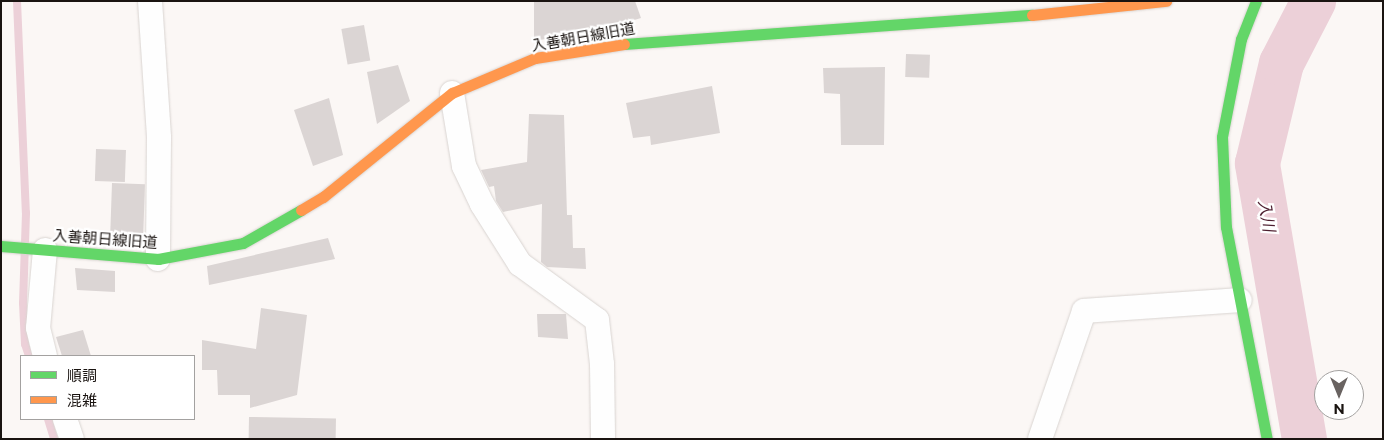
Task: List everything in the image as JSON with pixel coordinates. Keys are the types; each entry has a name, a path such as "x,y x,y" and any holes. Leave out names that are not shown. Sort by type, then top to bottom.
{"street":[{"path":"150,1 159,138 158,259"},
{"name":"入善朝日線旧道","path":"1,246 158,259 242,243 323,197 452,93 535,58 629,43 1024,16 1166,1"},
{"path":"1256,1 1241,39 1222,137 1226,227 1267,439"},
{"path":"452,93 464,166 482,204 520,264 597,320 602,364 603,439"},
{"path":"45,250 38,328 46,355"},
{"path":"1040,439 1084,311 1240,300"},
{"path":"65,420 72,439"}],"building":[{"path":"534,1 635,1 641,18 604,29 534,41"},
{"path":"364,25 370,60 348,64 341,29"},
{"path":"906,54 930,55 929,78 905,77"},
{"path":"398,65 410,101 377,124 367,72"},
{"path":"885,67 884,145 841,145 840,94 824,93 823,68"},
{"path":"712,86 720,133 651,145 650,136 633,138 626,103"},
{"path":"329,98 343,155 313,166 294,110"},
{"path":"529,114 564,115 567,215 572,215 573,248 585,248 586,269 547,267 541,262 542,204 503,212 496,201 494,186 489,187 481,170 527,162"},
{"path":"96,149 126,150 125,182 95,181"},
{"path":"112,183 145,184 143,235 110,234"},
{"path":"328,238 335,259 209,285 207,266"},
{"path":"75,268 115,271 115,292 77,290"},
{"path":"261,308 307,315 297,395 250,408 250,395 218,395 217,370 202,370 202,340 256,349"},
{"path":"537,314 566,314 568,339 538,337"},
{"path":"83,330 91,355 62,355 56,337"},
{"path":"249,417 336,419 336,439 249,439"}],"waterway":[{"path":"17,1 26,213 23,303 25,344 29,355"},
{"name":"入川","path":"1304,439 1257,163 1281,63 1313,1"},
{"path":"48,420 54,439"}],"traffic: fast":[{"path":"1256,1 1241,39 1222,137 1226,227 1267,439"},
{"path":"624,44 1032,15"},
{"path":"1,246 158,259 243,243 301,210"}],"traffic: slow":[{"path":"1032,15 1166,1"},
{"path":"301,210 323,197 452,93 535,58 624,44"}]}
